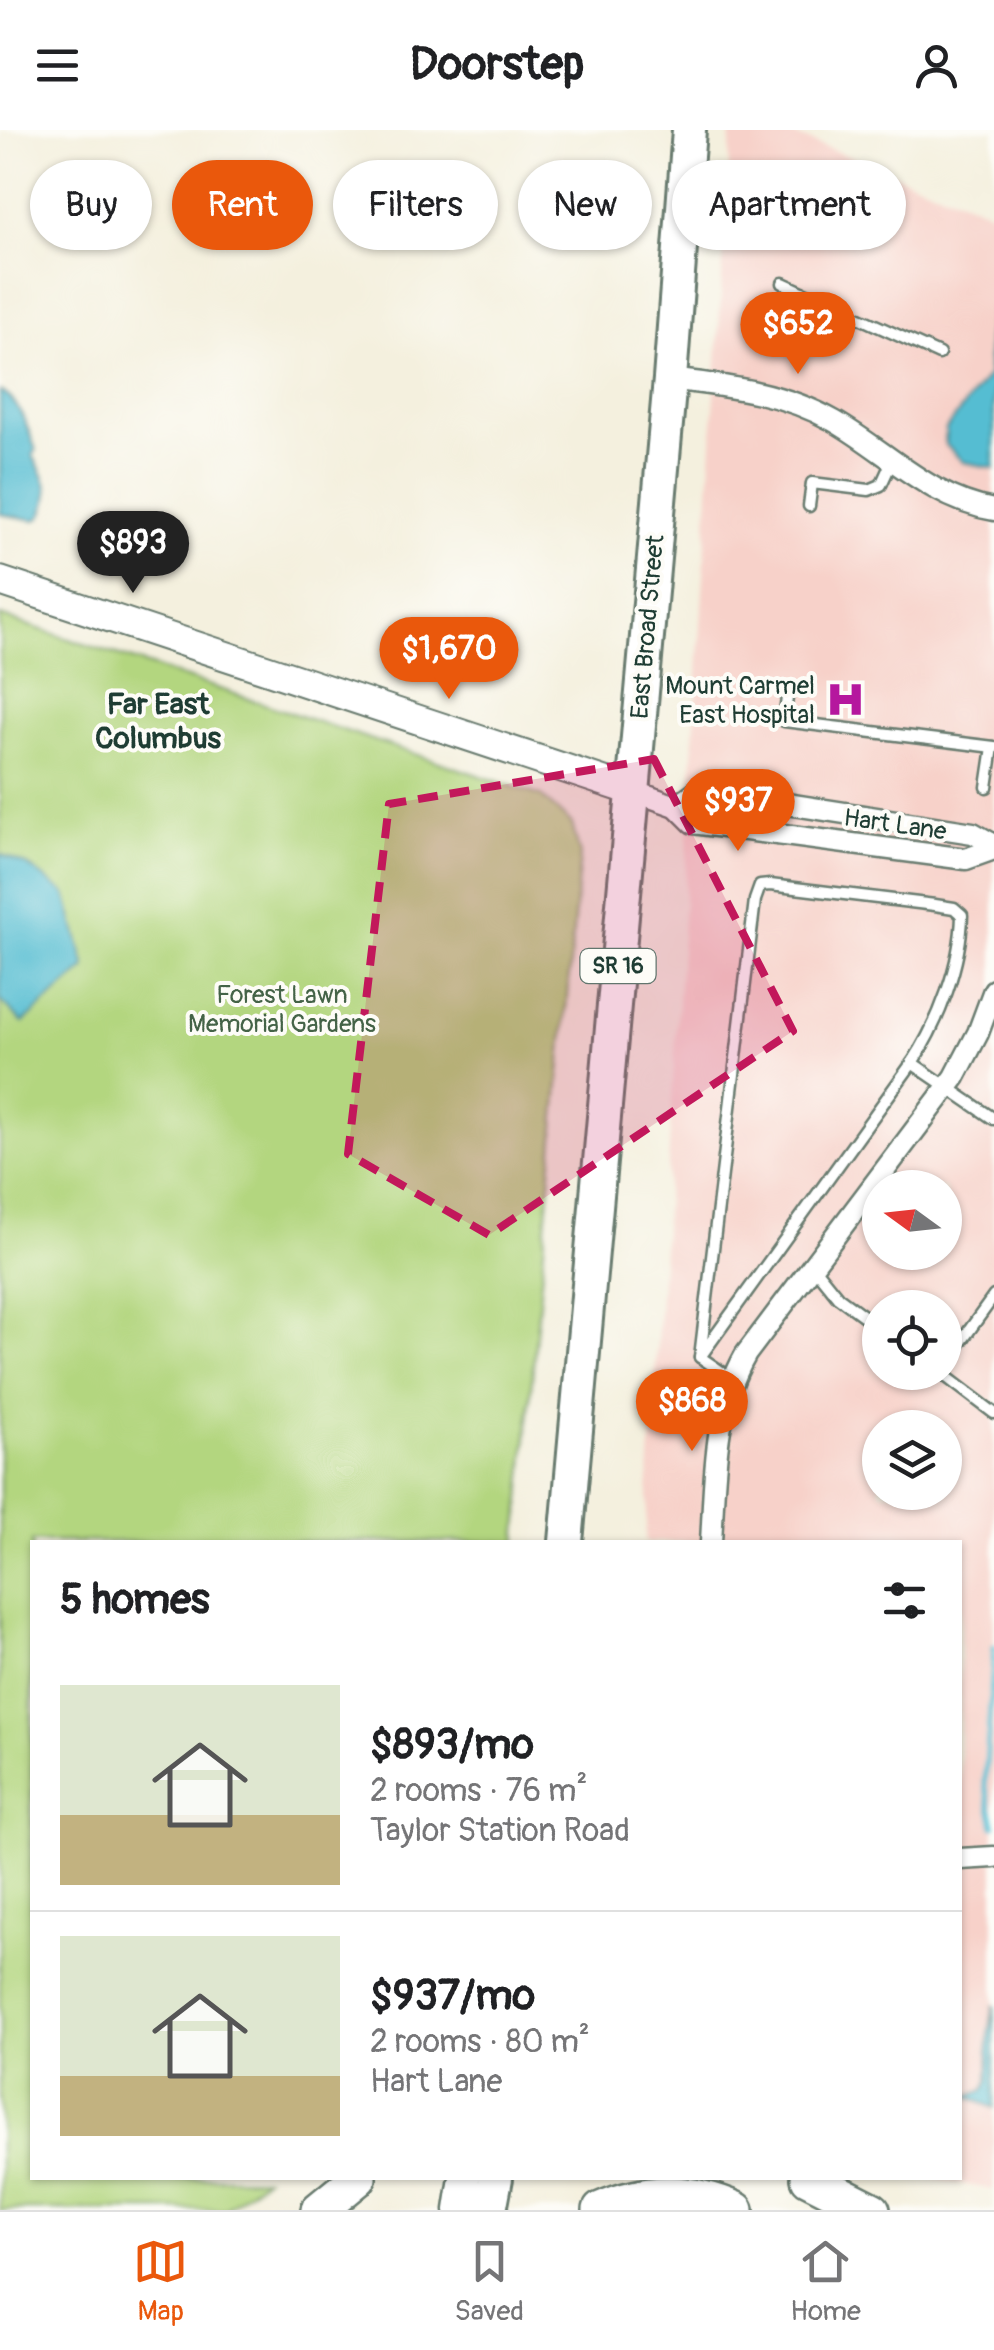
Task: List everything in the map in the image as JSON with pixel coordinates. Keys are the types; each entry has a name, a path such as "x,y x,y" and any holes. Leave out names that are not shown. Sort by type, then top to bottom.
{"highway":[{"name":"East Broad Street","path":"566,1540 689,130"},
{"path":"320,2210 356,2180"},
{"path":"490,2210 496,2180"},
{"path":"813,2180 872,2210"},
{"path":"601,2210 629,2199 670,2194 710,2200 736,2210"}],"main road":[{"path":"0,581 633,791"},
{"path":"460,2210 466,2180"}],"street":[{"path":"670,379 770,394 802,404 862,438 932,489 994,510"},
{"name":"Hart Lane","path":"676,806 698,790 973,833 994,847"},
{"name":"Hart Lane","path":"633,791 676,806 693,823 712,826 966,859 994,847"},
{"path":"711,1540 718,1439 732,1379 746,1354 947,1086 978,1033 994,990"},
{"path":"962,1859 994,1857"}],"lane":[{"path":"783,283 939,354"},
{"path":"809,506 812,483 869,490 881,485 892,461"},
{"path":"788,690 784,721 993,747 987,787"},
{"path":"770,884 954,908 962,915 962,930 946,993 912,1063 700,1357 754,900 760,886 770,884"},
{"path":"912,1063 994,1119"},
{"path":"812,1266 838,1297 862,1315"},
{"path":"962,1340 994,1296"},
{"path":"700,1357 732,1379"},
{"path":"962,1388 994,1412"}],"highlighted area":[{"path":"654,759 793,1031 489,1235 348,1154 389,804"}],"shaded area":[{"name":"Mount Carmel East Hospital","path":"731,130 781,130 858,160 729,160"},
{"name":"Mount Carmel East Hospital","path":"906,179 994,213 994,2190 939,2180 962,2180 962,1540 645,1540 724,250 906,250"}],"green space":[{"name":"Forest Lawn Memorial Gardens","path":"0,616 541,796 572,824 580,855 517,1540 30,1540 30,2180 262,2180 225,2210 0,2210"}],"water":[{"path":"994,302 994,468 963,462 945,444 946,429 988,375 988,332"},
{"path":"0,391 13,401 22,416 47,487 45,509 35,520 0,514"},
{"path":"0,854 28,866 66,894 86,968 23,1023 0,1000"},
{"path":"994,2005 994,2108 967,2097 984,2090 988,2082"}],"waterway":[{"path":"994,1647 985,1783 994,1826"}],"place":[{"name":"Mount Carmel East Hospital","path":"845,700"}],"district":[{"name":"Far East Columbus","path":"158,721"}]}
